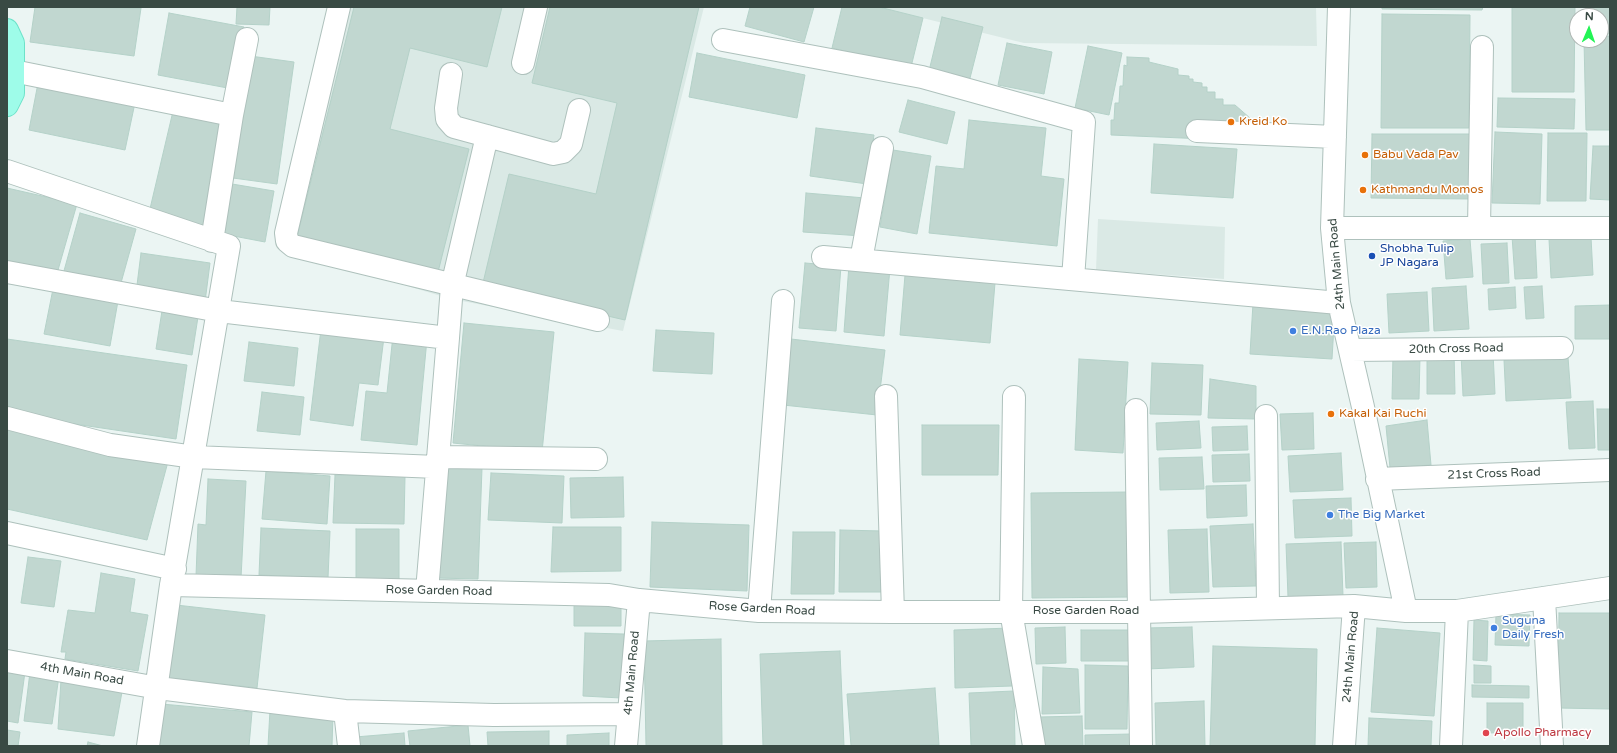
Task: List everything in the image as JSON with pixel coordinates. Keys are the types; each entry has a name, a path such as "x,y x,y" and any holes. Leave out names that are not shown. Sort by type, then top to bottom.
{"main road":[{"path":"7,30 13,43 13,92 7,105"}],"street":[{"path":"339,7 286,233 287,241 293,246 452,286 598,320"},
{"path":"523,63 536,7"},
{"name":"24th Main Road","path":"1339,7 1332,228 1339,303 1406,611 1354,606 1344,746"},
{"path":"212,241 232,116 247,39"},
{"path":"723,40 922,77 1084,122 1073,279"},
{"path":"1479,228 1482,47"},
{"path":"13,71 232,116"},
{"path":"452,74 446,108 447,119 454,127 553,154 563,152 571,144 580,110"},
{"path":"1197,131 1335,137"},
{"path":"427,591 452,286 487,136"},
{"path":"861,260 882,148"},
{"path":"7,171 229,246 173,577 159,667 158,688 148,746"},
{"path":"1332,228 1610,228"},
{"path":"823,257 1339,303"},
{"path":"7,272 218,311 448,338"},
{"path":"759,611 783,301"},
{"name":"20th Cross Road","path":"1350,350 1562,348"},
{"path":"886,396 893,612"},
{"path":"1014,397 1011,611 1034,746"},
{"path":"1136,410 1141,746"},
{"path":"1266,416 1268,608"},
{"path":"7,418 110,445 194,457 437,462 596,459"},
{"name":"21st Cross Road","path":"1377,479 1610,470"},
{"name":"Rose Garden Road","path":"7,532 173,577 427,591 609,595 639,600 759,611 1140,612 1354,606"},
{"path":"1406,611 1457,611 1610,588"},
{"path":"1544,598 1552,746"},
{"name":"4th Main Road","path":"626,746 639,600"},
{"path":"1451,746 1457,611"},
{"name":"4th Main Road","path":"7,661 158,688 346,710 494,715 628,714"},
{"path":"346,710 349,746"}],"shaded area":[{"path":"327,7 704,7 623,331 451,299 280,248"},
{"path":"878,7 1316,7 1317,46 1024,43"},
{"path":"1098,219 1225,227 1224,279 1096,270"}],"building":[{"path":"35,7 141,8 134,56 30,42"},
{"path":"237,7 270,7 269,25 236,24"},
{"path":"354,7 502,7 487,67 410,48 390,129 469,149 438,272 297,237"},
{"path":"550,7 699,7 625,320 482,287 509,174 596,194 617,103 532,83"},
{"path":"750,7 814,7 804,42 745,26"},
{"path":"842,7 879,7 923,18 911,67 832,48"},
{"path":"1382,7 1483,7 1482,10 1382,9"},
{"path":"1512,7 1575,7 1569,8 1569,48 1575,48 1574,92 1512,92"},
{"path":"1610,7 1610,34 1609,8 1586,8"},
{"path":"169,13 244,27 233,89 158,75"},
{"path":"1382,14 1470,15 1469,128 1381,128"},
{"path":"942,17 983,27 969,82 929,71"},
{"path":"1610,36 1610,130 1586,130 1584,48 1609,48"},
{"path":"1007,43 1052,52 1044,94 998,85"},
{"path":"1088,46 1122,53 1109,115 1075,108"},
{"path":"697,53 805,75 797,118 689,97"},
{"path":"250,56 294,62 277,184 233,178"},
{"path":"1127,57 1149,58 1149,62 1178,69 1178,75 1189,76 1189,79 1193,79 1193,82 1202,83 1202,87 1207,87 1207,92 1215,92 1215,99 1223,99 1223,105 1235,105 1258,125 1300,143 1111,135 1111,120 1114,120 1115,103 1119,103 1120,86 1123,86 1124,65 1127,66"},
{"path":"39,78 136,98 125,150 29,130"},
{"path":"1498,98 1575,99 1574,129 1497,127"},
{"path":"908,100 955,112 947,144 899,132"},
{"path":"174,107 231,120 206,226 149,213"},
{"path":"969,120 1046,128 1041,176 1064,179 1057,246 929,233 936,166 964,169"},
{"path":"816,128 874,135 867,184 810,176"},
{"path":"1495,132 1542,134 1540,204 1492,203"},
{"path":"1548,133 1587,133 1586,201 1547,201"},
{"path":"1372,134 1470,134 1470,199 1371,198"},
{"path":"1154,144 1237,149 1233,198 1151,193"},
{"path":"1593,146 1610,146 1610,200 1590,199"},
{"path":"893,150 931,156 917,234 880,227"},
{"path":"232,184 274,191 265,242 223,234"},
{"path":"7,188 77,204 56,277 7,260"},
{"path":"806,193 865,198 862,236 803,232"},
{"path":"80,213 136,229 119,290 62,278"},
{"path":"1535,235 1537,278 1515,279 1512,236"},
{"path":"1591,237 1593,275 1551,278 1549,239"},
{"path":"1470,239 1473,277 1446,279 1443,241"},
{"path":"1507,243 1509,283 1483,284 1481,244"},
{"path":"141,253 210,263 205,302 136,293"},
{"path":"805,263 841,266 836,331 799,328"},
{"path":"849,265 890,268 884,336 844,332"},
{"path":"905,275 995,283 990,343 900,335"},
{"path":"1466,286 1469,329 1434,331 1432,288"},
{"path":"1542,286 1544,318 1526,319 1524,287"},
{"path":"1515,287 1516,308 1489,310 1488,289"},
{"path":"53,289 118,301 110,346 44,334"},
{"path":"1427,292 1429,331 1389,333 1387,294"},
{"name":"E.N.Rao Plaza","path":"1253,303 1335,308 1332,359 1250,354"},
{"path":"1610,305 1610,339 1575,339 1575,306"},
{"path":"162,311 198,317 192,355 156,349"},
{"path":"464,323 554,332 542,452 453,443"},
{"path":"321,329 384,337 378,385 359,383 353,426 310,420"},
{"path":"656,330 714,333 712,374 653,371"},
{"path":"393,335 427,339 417,445 361,440 366,391 387,393"},
{"path":"7,339 187,365 176,439 7,414"},
{"path":"791,339 885,350 877,415 783,405"},
{"path":"249,342 298,348 294,386 244,381"},
{"path":"1427,352 1454,352 1455,394 1427,394"},
{"path":"1493,352 1495,394 1463,396 1461,354"},
{"path":"1393,355 1420,356 1419,399 1392,399"},
{"path":"1568,357 1571,398 1506,401 1504,360"},
{"path":"1079,359 1128,362 1123,453 1075,450"},
{"path":"1152,363 1203,365 1201,415 1150,414"},
{"path":"1210,379 1256,386 1256,419 1208,418"},
{"path":"262,392 304,397 300,435 257,431"},
{"path":"1593,401 1595,448 1569,449 1566,402"},
{"path":"1597,409 1610,409 1610,450 1598,450"},
{"path":"1313,413 1314,449 1282,450 1280,414"},
{"path":"1427,420 1431,465 1390,468 1386,426"},
{"path":"1199,421 1201,448 1157,450 1156,423"},
{"path":"7,424 169,458 147,540 7,509"},
{"path":"922,425 999,425 998,475 922,475"},
{"path":"1247,426 1248,450 1213,451 1212,427"},
{"path":"1341,453 1343,490 1290,492 1288,456"},
{"path":"1249,454 1250,481 1213,482 1212,455"},
{"path":"1202,457 1204,489 1160,490 1159,458"},
{"path":"439,467 482,468 478,579 435,578"},
{"path":"266,471 330,476 327,524 262,519"},
{"path":"491,473 564,476 562,523 488,520"},
{"path":"335,475 405,476 404,524 333,523"},
{"path":"623,477 624,517 571,518 570,478"},
{"path":"208,479 246,481 241,578 196,576 198,524 206,525"},
{"path":"1246,485 1247,516 1207,518 1206,486"},
{"path":"1131,492 1132,597 1032,598 1031,493"},
{"path":"1351,498 1352,536 1295,538 1293,500"},
{"path":"652,522 749,525 747,591 650,587"},
{"path":"1253,524 1256,586 1213,587 1210,526"},
{"path":"553,527 621,527 621,571 551,572"},
{"path":"261,528 330,531 328,578 259,575"},
{"path":"356,529 399,529 399,582 356,581"},
{"path":"1207,529 1209,592 1170,593 1168,530"},
{"path":"840,530 883,531 882,592 839,592"},
{"path":"793,532 835,532 834,594 791,594"},
{"path":"1341,542 1343,596 1288,597 1286,544"},
{"path":"1376,542 1377,587 1346,588 1344,543"},
{"path":"28,557 61,561 54,607 21,603"},
{"path":"101,573 135,579 130,612 148,615 138,671 65,659 66,652 61,652 68,610 95,613"},
{"path":"574,603 621,603 621,626 574,626"},
{"path":"176,605 265,615 257,688 168,678"},
{"path":"1559,613 1610,613 1610,709 1558,708"},
{"path":"1496,614 1530,615 1529,646 1495,645"},
{"path":"1474,620 1488,621 1487,661 1473,660"},
{"path":"1065,627 1066,663 1036,664 1035,628"},
{"path":"1192,627 1194,667 1147,669 1145,628"},
{"path":"1010,628 1012,686 955,688 954,630"},
{"path":"1377,628 1440,633 1434,716 1371,712"},
{"path":"1081,630 1135,630 1135,661 1081,661"},
{"path":"585,633 624,634 621,698 583,696"},
{"path":"721,639 722,746 646,746 644,641"},
{"path":"1213,646 1317,649 1315,746 1210,746"},
{"path":"840,651 844,746 763,746 760,654"},
{"path":"1085,665 1128,666 1127,729 1085,729"},
{"path":"1474,665 1491,666 1491,683 1474,683"},
{"path":"1043,667 1078,669 1080,713 1042,714"},
{"path":"7,669 25,672 18,723 7,721"},
{"path":"30,672 59,676 52,724 24,721"},
{"path":"61,680 122,692 114,736 58,729"},
{"path":"1472,685 1529,686 1529,698 1472,697"},
{"path":"935,688 939,745 851,746 847,694"},
{"path":"1014,691 1015,746 971,746 969,693"},
{"path":"1204,701 1205,746 1156,746 1155,703"},
{"path":"1487,703 1523,703 1523,732 1487,733"},
{"path":"161,704 252,712 249,746 157,746"},
{"path":"270,710 333,714 332,746 268,746"},
{"path":"1082,716 1083,746 1040,746 1039,717"},
{"path":"1369,718 1432,721 1431,746 1368,746"},
{"path":"468,725 470,746 410,746 408,731"},
{"path":"7,730 20,732 18,746 7,746"},
{"path":"549,731 549,746 488,746 487,732"},
{"path":"404,733 405,746 355,746 355,737"},
{"path":"609,733 609,746 567,746 567,735"},
{"path":"1132,734 1132,746 1085,746 1085,735"},
{"path":"88,742 103,746 87,746"}],"place":[{"name":"Kreid Ko","path":"1231,122"},
{"name":"Babu Vada Pav","path":"1365,155"},
{"name":"Kathmandu Momos","path":"1363,190"},
{"name":"Shobha Tulip JP Nagara","path":"1372,256"},
{"name":"E.N.Rao Plaza","path":"1293,331"},
{"name":"Kakal Kai Ruchi","path":"1331,414"},
{"name":"The Big Market","path":"1330,515"},
{"name":"Suguna Daily Fresh","path":"1494,628"},
{"name":"Apollo Pharmacy","path":"1486,733"}]}
